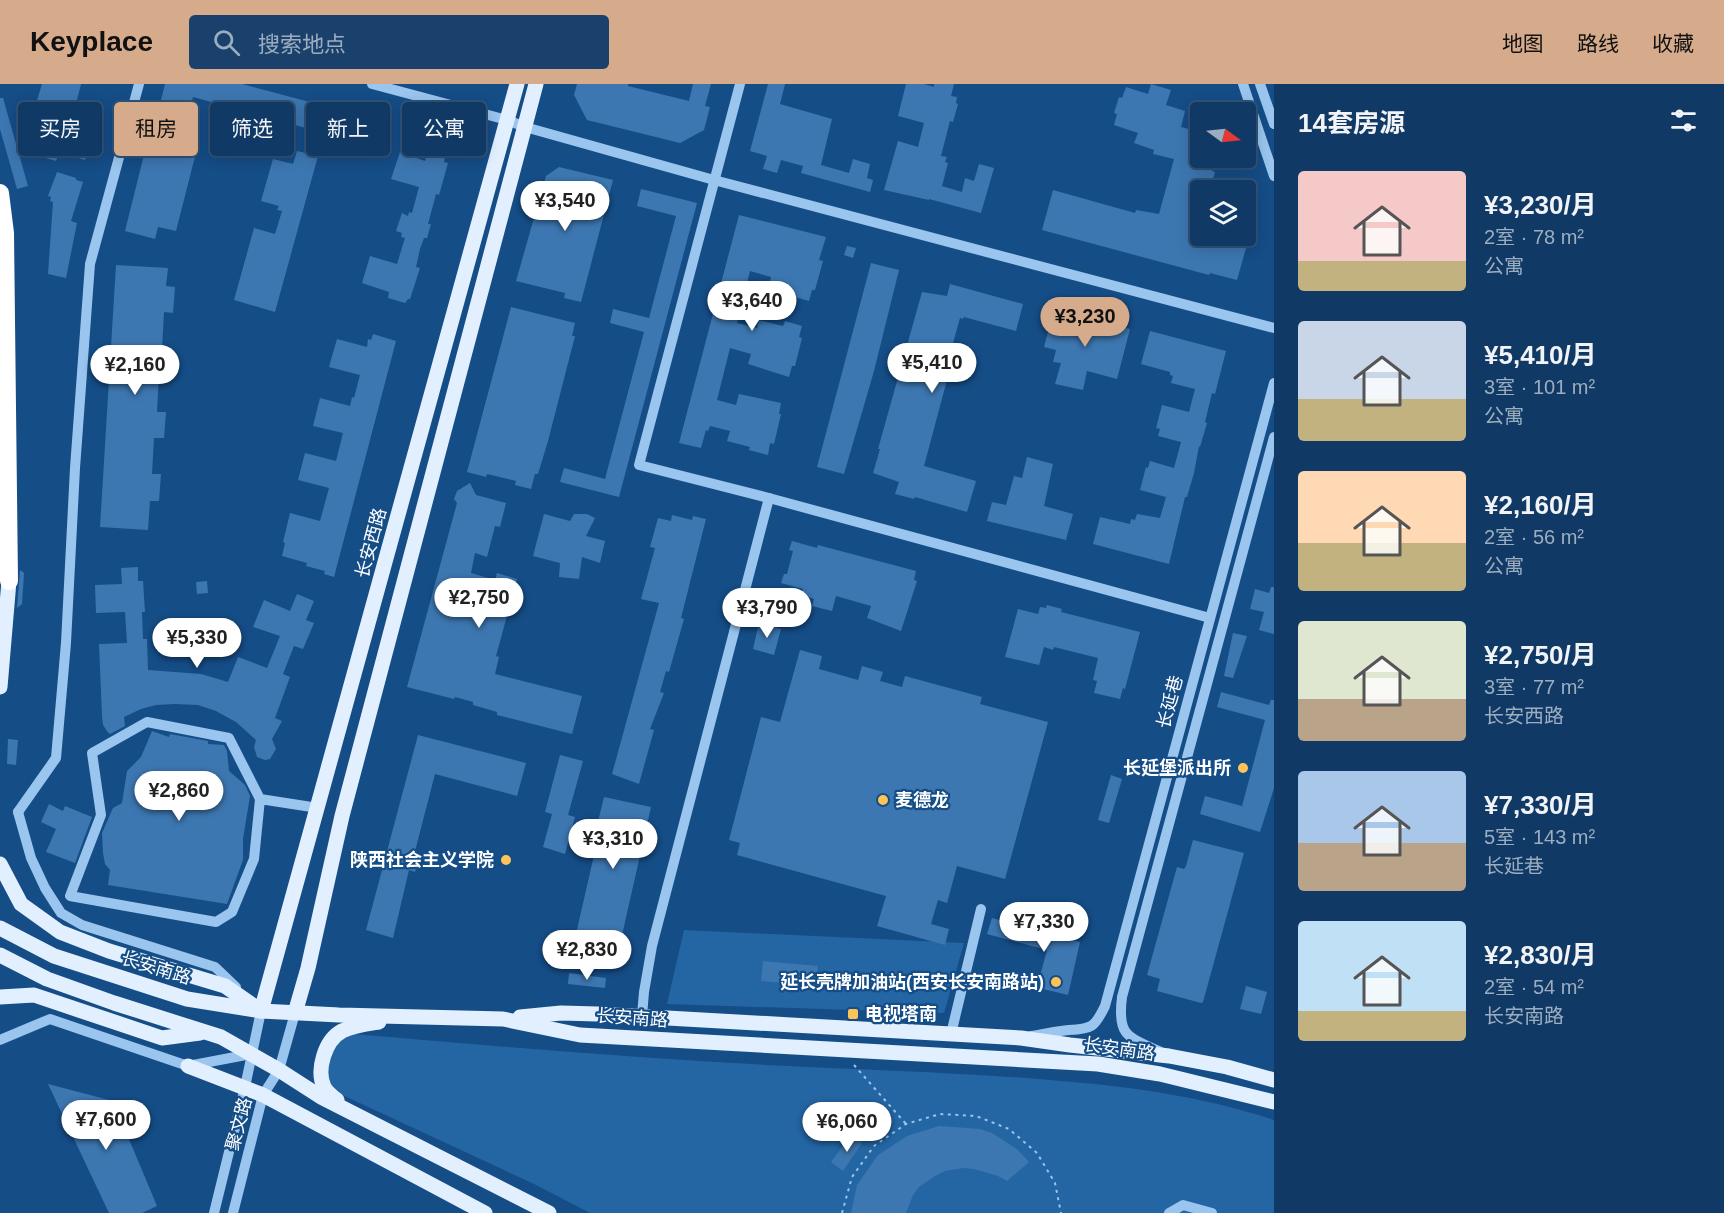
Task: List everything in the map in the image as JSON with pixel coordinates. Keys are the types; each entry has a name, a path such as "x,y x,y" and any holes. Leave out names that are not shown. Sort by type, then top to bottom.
{"highway":[{"path":"0,193 5,233 9,581"},
{"path":"0,257 5,297"}],"main road":[{"name":"长安西路","path":"261,1011 517,84"},
{"path":"295,1013 308,968 342,816 536,84"},
{"path":"0,687 9,581"},
{"path":"0,864 21,904 60,932 109,951 225,986 261,1011"},
{"name":"长安南路","path":"0,928 54,956 187,999 261,1011 503,1019 580,1035 1098,1064 1160,1074 1274,1102"},
{"path":"0,954 47,979 221,1037 321,1097 549,1213"},
{"path":"0,997 34,995 162,1038 206,1032"},
{"path":"503,1019 561,1013 1021,1038 1169,1056 1227,1067 1274,1080"},
{"path":"355,1114 329,1094 324,1087 323,1062 329,1044 343,1030 402,1017"},
{"path":"188,1066 263,1095 485,1213"},
{"path":"508,1192 524,1213"}],"street":[{"path":"139,84 90,264 75,468 66,643 56,758 13,811 45,888 61,913 82,924 215,967 261,1011"},
{"path":"372,84 507,120 714,180 1274,328"},
{"path":"740,84 639,465 1210,618"},
{"path":"1243,84 1274,176"},
{"path":"1260,84 1274,124"},
{"name":"长延巷","path":"1021,1038 1069,1030 1082,1031 1096,1022 1105,1006 1274,383"},
{"name":"长延巷","path":"1169,1056 1130,1039 1125,1034 1120,1010 1122,996 1274,437"},
{"path":"642,1016 652,946 769,498"},
{"path":"147,722 229,738 260,799 254,859 232,912 216,922 70,896 101,815 92,753 147,722"},
{"path":"260,799 318,808"},
{"path":"951,1034 981,909"},
{"name":"聚文路","path":"214,1213 261,1011"},
{"name":"聚文路","path":"232,1213 263,1095 279,1070 295,1013"},
{"path":"0,1040 50,1019 188,1066 251,1054"},
{"path":"1169,1213 1183,1205 1212,1213"}],"path":[{"path":"839,1050 906,1124"},
{"path":"842,1213 852,1177 874,1146 906,1124 940,1114 976,1116 1009,1130 1036,1153 1055,1183 1061,1213"}],"shaded area":[{"path":"684,930 964,943 944,1013 667,1004"},
{"path":"355,1034 664,1059 1015,1077 1107,1085 1192,1098 1274,1120 1274,1213 590,1213 534,1184 338,1093 328,1083 327,1061 339,1039"}],"building":[{"path":"42,84 81,84 76,102 36,102"},
{"path":"165,84 242,84 310,102 306,102 306,128 294,125 294,102 211,102 193,97 191,102 160,102"},
{"path":"577,84 628,84 628,86 689,101 693,84 711,84 705,106 710,107 704,130 680,143 587,120 574,95"},
{"path":"768,84 785,84 780,104 832,119 821,165 849,173 853,159 870,164 867,178 873,180 870,192 801,173 803,166 781,160 777,173 763,169 767,156 750,151"},
{"path":"906,84 924,84 934,87 934,84 954,84 951,96 957,97 956,103 958,104 953,122 950,121 941,156 947,157 945,162 948,163 942,186 962,192 965,178 974,181 979,164 994,168 981,213 884,190 898,141 918,147 924,123 898,116"},
{"path":"1151,84 1171,90 1166,105 1185,111 1181,127 1190,129 1190,168 1213,168 1212,171 1215,172 1213,180 1190,180 1190,246 1247,246 1237,280 1210,273 1209,275 1042,230 1053,190 1135,213 1136,210 1159,214 1174,159 1153,154 1154,150 1134,143 1138,133 1114,125 1117,114 1114,113 1119,97 1122,98 1126,87 1148,94"},
{"path":"0,98 3,98 28,186 17,189 0,129"},
{"path":"297,151 306,153 306,156 318,156 275,312 234,300 254,228 275,234 282,211 277,210 279,206 261,201 273,159 293,164"},
{"path":"400,152 402,156 411,156 425,161 426,156 442,156 445,157 444,162 448,163 439,195 436,194 428,224 431,224 427,238 424,238 420,249 416,267 420,268 410,299 405,303 388,298 389,292 362,283 370,256 397,264 405,238 401,237 402,233 396,231 402,213 408,216 409,212 412,213 419,187 391,179"},
{"path":"38,156 58,156 56,161"},
{"path":"72,156 86,156 85,160"},
{"path":"144,156 195,156 176,231 158,227 155,239 125,231"},
{"path":"559,167 613,180 581,302 564,298 565,293 516,281 546,176"},
{"path":"57,172 83,182 71,221 77,223 66,278 48,274 53,202 48,196"},
{"path":"641,189 697,203 619,497 560,482 564,468 605,479 644,332 610,323 613,309 649,318 676,216 637,206"},
{"path":"739,215 826,237 819,260 823,261 815,290 812,290 809,301 791,296 792,291 769,285 771,277 750,271 737,323 757,328 759,320 783,326 785,321 802,326 799,337 802,338 795,366 792,366 789,377 748,364 751,354 730,348 717,400 736,405 739,394 781,403 779,414 781,414 774,444 770,443 768,455 727,441 730,431 710,426 708,431 706,430 701,448 679,443"},
{"path":"847,246 856,248 853,258 844,255"},
{"path":"871,263 899,270 874,371 844,474 817,467"},
{"path":"116,265 168,268 166,286 175,287 173,313 164,312 162,349 170,349 169,375 159,374 157,412 166,412 164,438 154,438 152,474 161,474 159,501 150,501 148,530 100,527"},
{"path":"950,284 1023,304 1016,331 964,317 960,318 943,379 947,380 924,466 976,481 967,512 915,497 914,499 895,494 899,482 873,473 922,292 947,296"},
{"path":"511,307 575,323 572,336 575,336 548,441 531,489 515,485 516,481 467,472"},
{"path":"1054,309 1130,329 1117,379 1087,371 1083,390 1055,384 1061,363 1053,362 1056,350 1044,347"},
{"path":"1150,331 1226,351 1215,394 1212,393 1205,422 1207,423 1187,497 1185,497 1169,564 1093,544 1100,517 1130,524 1131,519 1135,520 1137,514 1160,518 1166,497 1140,490 1146,467 1148,468 1150,461 1174,468 1181,442 1158,436 1160,429 1156,428 1162,405 1189,412 1195,389 1171,383 1173,376 1170,372 1141,364"},
{"path":"373,334 396,341 334,577 324,574 325,571 306,566 307,563 282,556 285,543 283,542 290,513 320,521 329,488 298,480 305,453 336,461 343,433 313,426 320,398 350,406 352,397 354,398 360,375 329,367 337,339 367,347 368,339 371,340"},
{"path":"1027,457 1053,464 1044,506 1073,514 1066,540 987,521 992,502 1006,505 1014,476 1022,478"},
{"path":"470,483 476,495 506,503 500,527 495,526 487,557 475,553 471,573 495,580 497,573 517,579 496,656 499,657 495,674 582,696 572,734 497,715 497,712 473,705 473,702 407,687 457,503 454,499 457,491"},
{"path":"544,514 570,521 574,514 587,514 595,518 586,536 605,541 600,563 582,557 579,579 559,577 560,563 533,556"},
{"path":"672,515 692,520 693,516 706,519 681,618 684,619 669,672 666,671 660,692 664,693 650,729 654,730 639,784 612,774 659,603 641,599 655,548 650,547 658,518 671,521"},
{"path":"792,541 817,548 818,545 916,571 914,580 917,581 901,631 867,618 871,606 836,596 832,611 812,606 814,599 802,595 803,589 781,583 784,574 787,574 793,551 789,550"},
{"path":"138,567 138,581 143,581 145,612 142,612 143,639 147,639 148,670 201,674 228,682 238,657 267,668 280,636 253,627 264,600 290,611 297,594 314,601 306,620 314,623 303,649 294,646 283,674 290,677 275,718 282,721 272,739 276,749 270,759 257,757 254,747 256,740 236,722 216,711 198,705 156,705 141,709 124,717 125,726 110,734 107,731 103,725 102,716 99,644 127,643 125,612 96,613 95,585 122,584 121,568"},
{"path":"20,570 24,573 22,604 17,608"},
{"path":"207,581 208,593 197,594 196,582"},
{"path":"1271,587 1274,587 1274,634 1259,630 1264,612 1250,609 1255,589 1269,593"},
{"path":"1047,605 1062,609 1061,612 1140,632 1125,689 1123,688 1120,699 1094,693 1097,681 1093,680 1098,658 1054,647 1053,650 1044,647 1039,665 1005,657 1018,609 1038,614 1040,607 1046,608"},
{"path":"759,623 781,629 774,655 753,649"},
{"path":"1233,633 1247,636 1233,678 1224,676"},
{"name":"麦德龙","path":"800,650 822,656 819,669 858,680 862,666 883,672 880,681 902,687 905,676 982,697 980,704 1048,722 1005,879 957,866 947,903 938,900 931,924 949,929 945,945 877,926 886,896 737,855 740,843 729,840 761,717 780,722"},
{"path":"1221,692 1269,705 1271,700 1274,700 1274,788 1260,832 1200,814 1205,796 1242,806 1265,720 1217,707"},
{"path":"152,731 169,737 170,734 208,741 208,744 224,745 227,751 229,771 245,785 250,796 243,839 243,860 227,904 108,885 110,870 105,864 102,833 113,808 122,803 127,771 141,757"},
{"path":"418,735 526,763 517,796 435,774 413,859 418,860 415,872 409,870 393,938 366,930"},
{"path":"8,739 18,740 16,765 7,764"},
{"path":"560,755 583,761 568,815 575,817 565,854 543,847 552,814 545,812"},
{"path":"1111,775 1122,779 1109,823 1098,820"},
{"path":"604,797 651,807 620,944 576,934 597,842 593,842"},
{"path":"49,804 63,811 65,806 92,817 75,863 46,852 56,829 41,822"},
{"path":"1193,840 1244,853 1201,1003 1157,991 1160,979 1147,975 1177,867 1184,869 1186,866"},
{"path":"992,918 1080,942 1068,995 1039,988 1040,983 1038,983 1047,950 987,934"},
{"path":"763,961 818,966 816,986 761,981"},
{"path":"569,973 606,978 605,988 568,984"},
{"path":"1246,986 1267,992 1261,1014 1240,1009"},
{"path":"48,1084 113,1101 157,1206 142,1213 109,1213"},
{"path":"939,1126 980,1129 992,1133 1017,1149 1029,1162 1007,1181 974,1169 945,1171 919,1187 906,1213 851,1213 857,1185 878,1155 907,1136"},
{"path":"851,1135 862,1143 843,1171 831,1162"}],"place":[{"name":"长延堡派出所","path":"1243,768"},
{"name":"麦德龙","path":"883,800"},
{"name":"陕西社会主义学院","path":"506,860"},
{"name":"延长壳牌加油站(西安长安南路站)","path":"1056,982"},
{"name":"电视塔南","path":"853,1014"}]}
